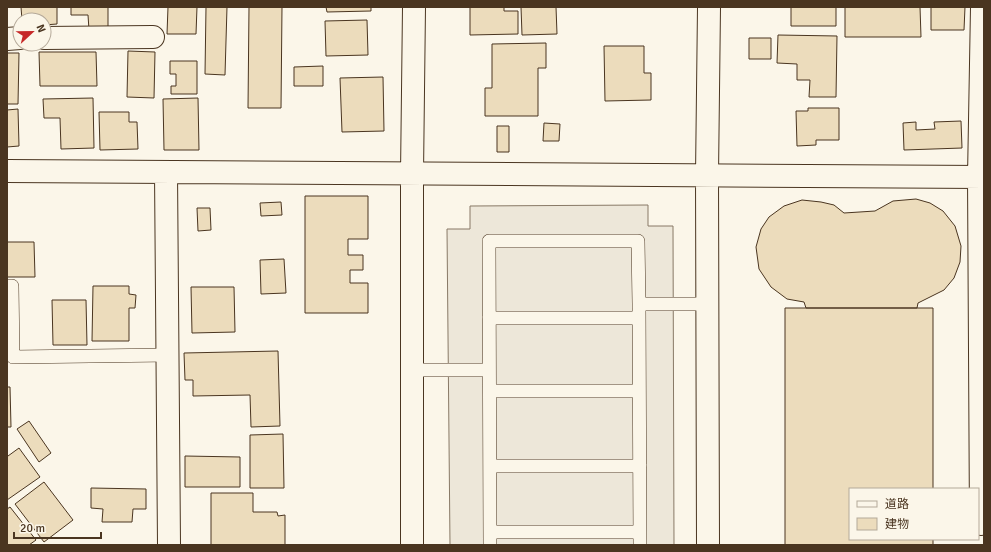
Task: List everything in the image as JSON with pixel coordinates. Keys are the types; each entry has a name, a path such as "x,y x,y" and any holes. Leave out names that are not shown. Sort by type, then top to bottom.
{"street":[{"path":"412,545 412,174 414,7"},
{"path":"708,545 707,175 709,7"},
{"path":"981,524 982,7"},
{"path":"52,38 153,37"},
{"path":"7,171 982,177"},
{"path":"166,172 169,545"}],"lane":[{"path":"489,241 638,241 639,304 640,538 490,538 489,241"},
{"path":"7,286 12,286 13,357 168,355"},
{"path":"639,304 708,304"},
{"path":"489,318 639,318"},
{"path":"412,370 489,370"},
{"path":"490,391 639,391"},
{"path":"490,466 640,466"}],"shaded area":[{"path":"648,205 648,226 673,226 674,545 450,545 447,229 470,229 470,206"}],"building":[{"path":"21,7 57,7 57,24 52,24 52,12 21,12"},
{"path":"71,7 108,7 108,30 89,30 88,15 71,15"},
{"path":"168,7 197,7 196,34 167,34"},
{"path":"206,7 227,7 225,75 205,74"},
{"path":"249,7 282,7 281,108 248,108"},
{"path":"326,7 371,7 371,11 327,12"},
{"path":"470,7 504,7 504,11 518,11 518,34 470,35"},
{"path":"521,7 556,7 557,34 522,35"},
{"path":"791,7 836,7 836,26 791,26"},
{"path":"845,7 920,7 921,37 845,37"},
{"path":"931,7 965,7 964,30 931,30"},
{"path":"367,20 368,55 326,56 325,21"},
{"path":"778,35 837,36 836,97 809,97 810,80 797,80 797,64 777,63"},
{"path":"749,38 771,38 771,59 749,59"},
{"path":"546,43 546,68 538,68 538,116 485,116 485,88 492,88 492,44"},
{"path":"604,46 644,46 644,73 651,73 651,100 605,101"},
{"path":"128,51 155,52 154,98 127,97"},
{"path":"39,52 96,52 97,86 40,86"},
{"path":"7,53 19,53 18,104 7,104"},
{"path":"170,61 197,61 197,94 171,94 171,86 176,86 176,74 170,74"},
{"path":"323,66 323,86 294,86 294,67"},
{"path":"383,77 384,131 342,132 340,78"},
{"path":"93,98 94,148 61,149 60,118 44,118 43,99"},
{"path":"198,98 199,150 164,150 163,99"},
{"path":"808,108 839,108 839,140 816,140 816,145 797,146 796,111 808,111"},
{"path":"18,109 19,146 7,147 7,110"},
{"path":"99,112 129,112 129,122 137,122 138,149 100,150"},
{"path":"961,121 962,148 904,150 903,123 916,122 916,130 935,129 934,122"},
{"path":"544,123 560,124 559,141 543,141"},
{"path":"497,126 509,126 509,152 497,152"},
{"path":"305,196 368,196 368,239 348,239 348,255 363,255 363,270 350,270 350,283 368,283 368,313 305,313"},
{"path":"916,199 930,203 943,211 955,226 961,246 960,262 954,278 944,290 918,303 917,308 806,308 804,302 787,299 771,287 759,269 756,247 761,229 769,217 784,206 802,200 821,202 834,205 844,213 875,211 893,201"},
{"path":"281,202 282,215 261,216 260,203"},
{"path":"197,208 210,208 211,230 198,231"},
{"path":"7,242 34,242 35,277 7,277"},
{"path":"284,259 286,293 261,294 260,260"},
{"path":"93,286 129,286 129,294 136,295 135,308 129,308 129,341 92,341"},
{"path":"191,287 234,287 235,332 192,333"},
{"path":"52,300 86,300 87,345 53,345"},
{"path":"785,308 933,308 933,488 849,488 849,540 933,540 933,545 785,545"},
{"path":"278,351 280,426 251,427 250,395 193,396 193,380 185,380 184,353"},
{"path":"7,387 10,387 11,427 7,427"},
{"path":"29,421 51,453 39,462 17,429"},
{"path":"283,434 284,488 250,488 250,435"},
{"path":"19,448 40,477 7,500 7,455 8,456"},
{"path":"185,456 240,457 240,487 185,487"},
{"path":"44,482 73,520 44,542 15,504"},
{"path":"91,488 146,489 146,509 133,509 132,522 102,522 103,509 91,508"},
{"path":"211,493 253,493 253,512 277,512 278,516 285,515 285,545 211,545"},
{"path":"10,507 36,540 29,545 7,545 7,509"}]}
